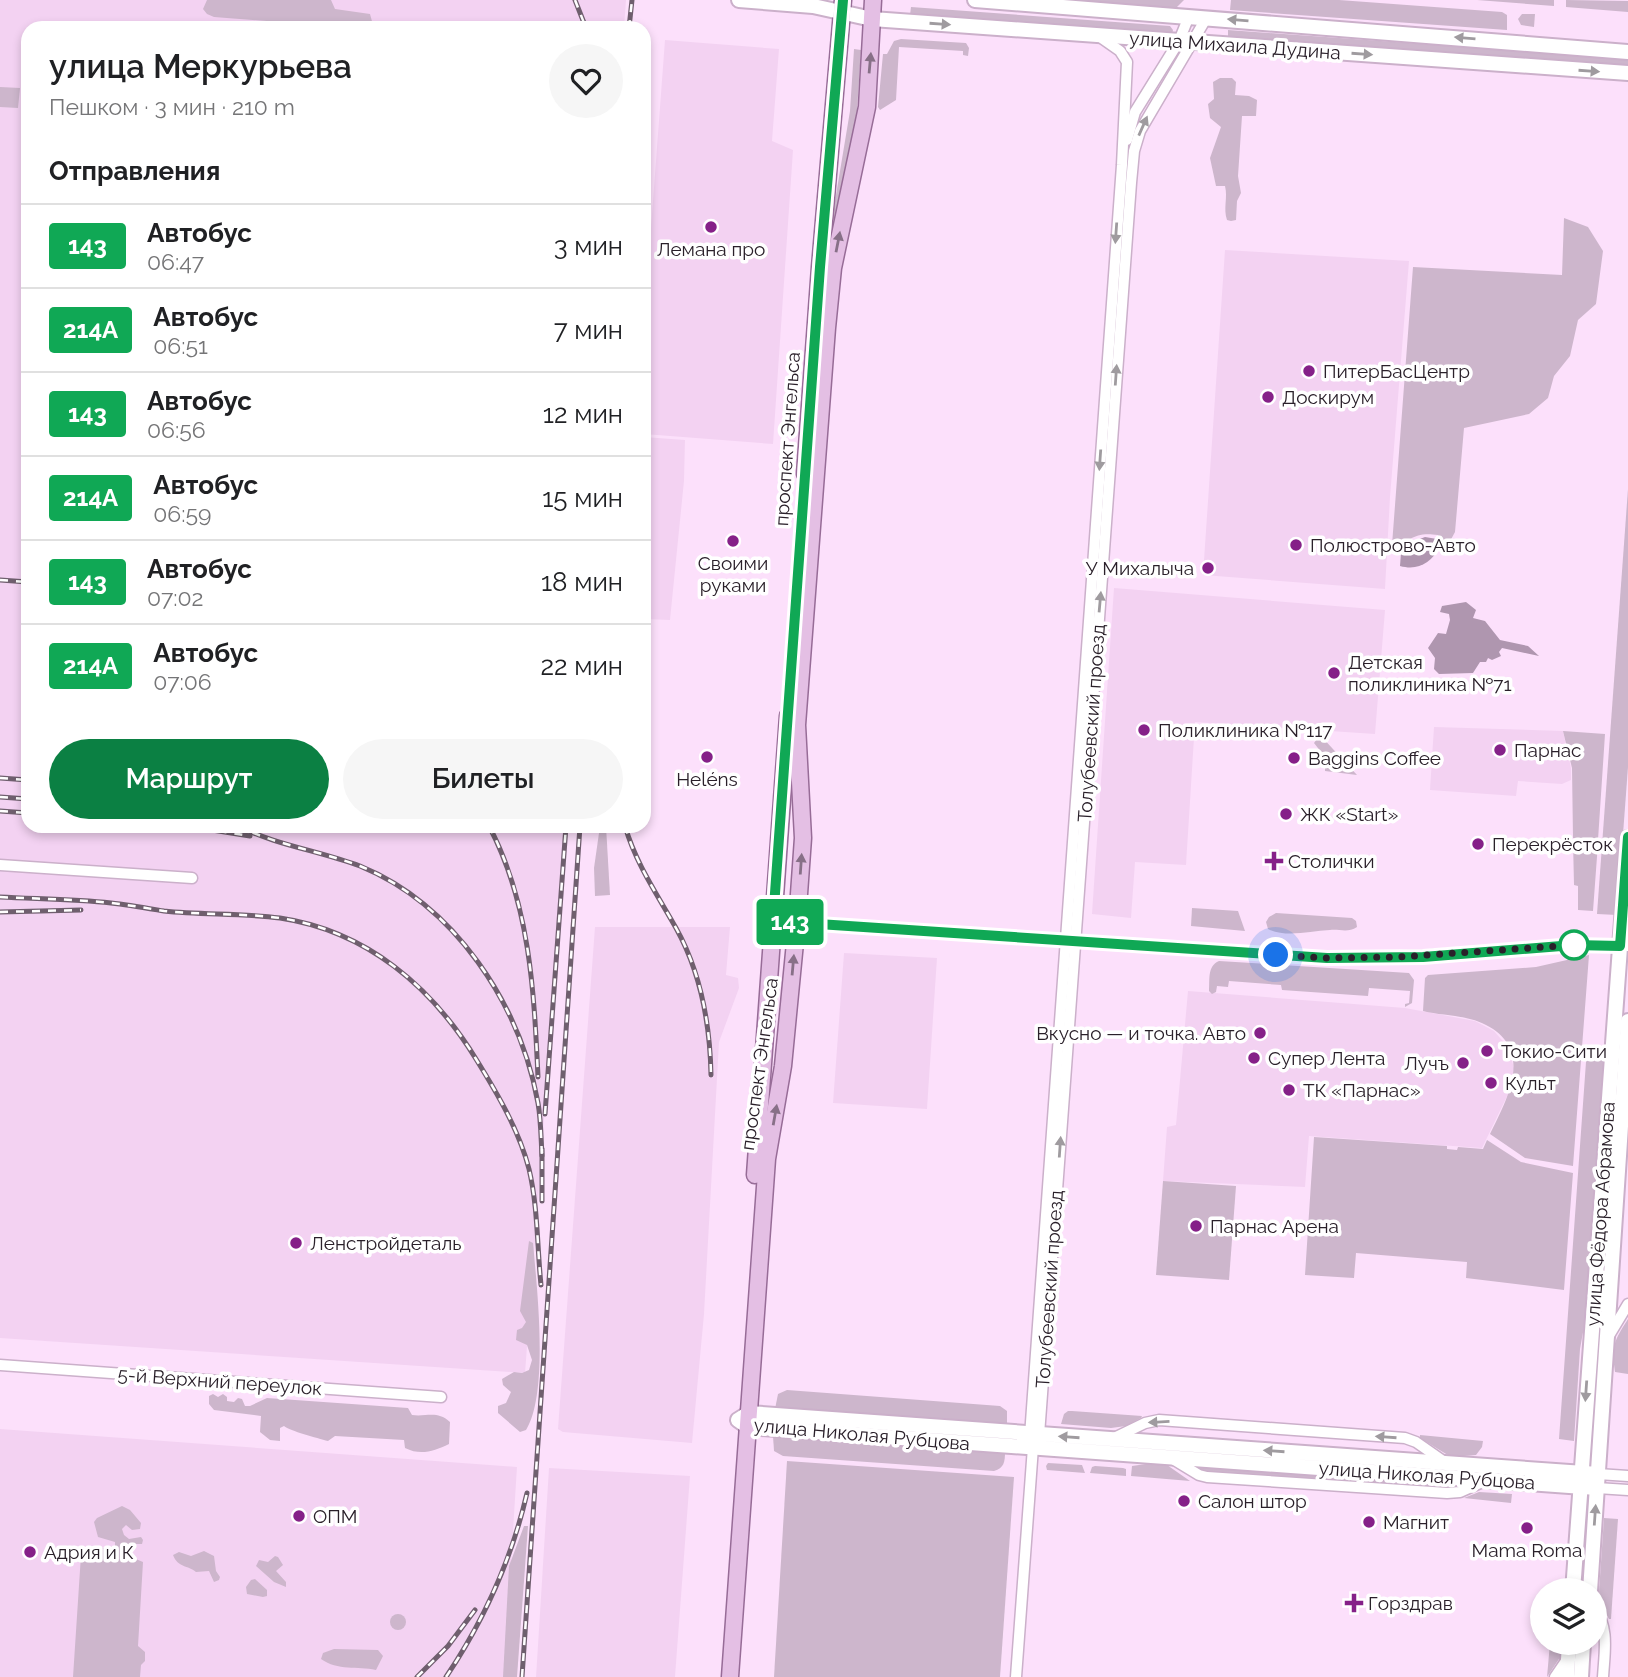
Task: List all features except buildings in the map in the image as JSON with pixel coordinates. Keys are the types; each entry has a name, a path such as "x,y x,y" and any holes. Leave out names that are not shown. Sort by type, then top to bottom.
{"main road":[{"name":"проспект Энгельса","path":"719,1677 745,1420 767,1159 783,1066 797,922 803,838 797,725 827,328 833,268 867,107 873,0"},
{"name":"проспект Энгельса","path":"730,1677 773,921 820,267 843,6"}],"street":[{"name":"улица Михаила Дудина","path":"739,0 843,6 872,19 1628,74"},
{"name":"улица Михаила Дудина","path":"975,0 1628,52"},
{"name":"Толубеевский проезд","path":"1070,940 1134,152 1146,118 1186,41 1189,16"},
{"name":"Толубеевский проезд","path":"1122,165 1135,112 1186,41 1207,17"},
{"name":"Толубеевский проезд","path":"1016,1677 1070,940 1122,165 1127,62 1120,51 1097,35"},
{"name":"улица Фёдора Абрамова","path":"1574,1578 1624,946 1628,838"},
{"path":"0,865 192,878"},
{"path":"773,921 1327,958 1423,957 1574,945 1624,946"},
{"name":"улица Фёдора Абрамова","path":"1591,1578 1628,1021"},
{"path":"1605,1342 1628,1304"},
{"name":"5-й Верхний переулок","path":"0,1366 441,1397"},
{"name":"улица Николая Рубцова","path":"745,1420 1034,1438 1110,1440 1447,1463 1581,1480"},
{"path":"1110,1440 1145,1423 1158,1420 1405,1438 1416,1442 1447,1463"},
{"name":"улица Николая Рубцова","path":"1034,1438 1167,1456 1487,1480 1597,1481 1628,1490"},
{"name":"улица Николая Рубцова","path":"1597,1481 1628,1476"},
{"path":"1555,1677 1567,1655"},
{"path":"1567,1677 1569,1655"},
{"path":"1581,1677 1582,1655"},
{"path":"1603,1677 1604,1655"}],"shaded area":[{"path":"0,0 626,0 624,21 21,21 21,833 565,833 525,1373 0,1338"},
{"path":"207,0 331,0 335,9 370,14 372,21 265,21 214,17 203,9"},
{"path":"1051,0 1184,0 1171,9"},
{"path":"1231,0 1339,0 1502,12 1507,15 1507,30 1230,10"},
{"path":"1477,0 1554,0 1554,6"},
{"path":"1566,0 1628,1 1628,12 1566,7"},
{"path":"911,7 1170,26 1173,30 1172,34 910,15"},
{"path":"1522,14 1535,14 1534,27 1521,25 1518,19"},
{"path":"1228,30 1628,59 1628,66 1228,38"},
{"path":"901,39 966,43 969,48 968,56 963,55 963,51 899,47 896,100 880,110 878,107 883,54 887,54 894,41"},
{"path":"665,40 779,49 772,141 793,150 773,444 651,435 651,228"},
{"path":"854,49 861,50 857,111 835,220 832,219 850,111"},
{"path":"1220,78 1232,78 1236,82 1235,95 1249,96 1257,100 1256,116 1242,116 1238,176 1241,193 1237,201 1236,220 1231,221 1227,220 1226,216 1225,186 1216,186 1210,158 1221,127 1210,118 1208,104 1214,99 1213,82"},
{"path":"0,87 20,88 18,108 0,107"},
{"path":"1564,218 1588,227 1603,251 1596,304 1578,320 1570,356 1554,376 1548,398 1529,414 1464,428 1455,532 1448,545 1442,542 1438,535 1430,534 1392,545 1413,267 1562,275"},
{"name":"ПитерБасЦентр","path":"1225,250 1409,261 1385,589 1203,575"},
{"path":"651,438 685,440 684,481 670,620 651,619"},
{"path":"1628,489 1628,767 1617,915 1597,914"},
{"path":"1425,537 1437,539 1440,547 1432,557 1418,566 1400,566 1401,553 1412,542"},
{"path":"1114,588 1385,610 1375,734 1195,722 1186,865 1135,862 1131,918 1092,914"},
{"path":"1466,602 1476,610 1473,618 1485,621 1500,640 1528,646 1539,656 1502,648 1499,652 1501,656 1480,662 1473,673 1439,674 1434,669 1435,658 1428,648 1438,633 1446,634 1450,620 1449,614 1440,612 1442,606"},
{"name":"Парнас","path":"1434,727 1563,731 1571,780 1562,784 1518,781 1516,796 1430,790"},
{"path":"1563,731 1605,734 1598,840 1573,838 1572,768"},
{"path":"1320,735 1357,775 1325,771 1325,757 1314,743"},
{"path":"599,833 606,833 610,895 595,896 594,868"},
{"path":"1573,841 1598,843 1593,911 1578,910 1578,886 1574,885"},
{"path":"1192,908 1238,911 1245,931 1191,926"},
{"path":"1276,913 1352,918 1357,927 1298,933 1275,932 1268,929 1266,922"},
{"path":"595,927 730,927 726,975 738,978 739,988 719,1042 704,1314 692,1443 563,1432 558,1429"},
{"path":"844,953 937,958 927,1109 833,1103"},
{"path":"1589,955 1573,1166 1525,1158 1490,1134 1513,1076 1510,1048 1501,1035 1479,1022 1423,1011 1425,978 1428,975 1536,967"},
{"path":"1219,961 1409,973 1414,980 1412,1003 1405,1007 1405,1004 1409,1003 1410,991 1369,988 1368,996 1282,990 1281,985 1229,981 1228,987 1217,986 1216,992 1212,994 1209,991 1210,974 1215,963"},
{"path":"1188,991 1405,1008 1475,1021 1494,1031 1508,1047 1514,1068 1511,1088 1482,1148 1309,1136 1305,1187 1163,1181 1167,1127 1176,1125"},
{"path":"1587,1048 1602,1049 1606,1071 1589,1299 1580,1349 1574,1441 1559,1439"},
{"path":"1314,1137 1447,1146 1447,1149 1457,1150 1458,1147 1483,1149 1487,1140 1521,1162 1573,1173 1564,1290 1466,1278 1467,1262 1356,1253 1354,1278 1305,1275"},
{"name":"Парнас Арена","path":"1163,1181 1236,1186 1229,1280 1156,1275"},
{"path":"529,1241 533,1243 537,1286 539,1366 533,1413 526,1430 520,1432 498,1413 498,1406 506,1403 511,1392 503,1385 502,1379 514,1372 529,1370 532,1360 527,1345 516,1340 517,1330 526,1322 520,1311"},
{"path":"1628,1319 1628,1374 1615,1372 1613,1356 1617,1339"},
{"path":"787,1390 1000,1406 1007,1411 1007,1425 775,1409 778,1394"},
{"path":"213,1394 218,1397 223,1394 227,1401 242,1399 245,1406 267,1398 408,1408 412,1415 436,1415 450,1422 449,1444 417,1452 405,1448 404,1440 335,1436 328,1441 284,1426 280,1428 280,1441 270,1440 260,1432 261,1416 214,1410 209,1404 209,1396"},
{"path":"1068,1411 1142,1416 1126,1426 1111,1428 1061,1424"},
{"path":"0,1429 517,1467 504,1677 0,1677"},
{"path":"1420,1435 1483,1441 1476,1455 1451,1457 1420,1438"},
{"path":"773,1436 1005,1452 1005,1459 1002,1466 994,1471 783,1456 774,1451"},
{"path":"787,1461 1014,1477 1000,1677 774,1677"},
{"path":"1048,1463 1082,1465 1085,1473 1047,1470"},
{"path":"1153,1463 1167,1465 1190,1481 1131,1476 1132,1466"},
{"path":"1095,1466 1123,1468 1126,1469 1126,1476 1090,1473"},
{"path":"1193,1467 1461,1486 1445,1489 1205,1472"},
{"path":"549,1468 690,1476 675,1677 536,1677"},
{"path":"1479,1492 1512,1494 1511,1503 1464,1498"},
{"path":"122,1506 130,1510 141,1523 140,1529 132,1530 126,1525 122,1529 129,1539 141,1537 143,1540 142,1544 131,1544 129,1550 131,1557 143,1562 138,1646 145,1652 145,1661 141,1665 140,1677 73,1677 81,1555 94,1546 104,1548 109,1556 115,1554 115,1542 98,1537 94,1522"},
{"path":"1604,1518 1618,1519 1611,1619 1607,1615 1607,1578 1600,1578"},
{"path":"524,1526 528,1526 517,1677 503,1677 509,1566"},
{"path":"204,1551 214,1556 219,1580 214,1582 209,1571 196,1572 180,1564 173,1555 179,1552 191,1556"},
{"path":"275,1556 283,1565 276,1571 286,1582 286,1587 274,1582 256,1566 259,1560 268,1562"},
{"path":"255,1579 267,1590 267,1596 247,1594 246,1587"},
{"path":"398,1614 406,1622 398,1630 390,1622"},
{"path":"334,1649 378,1650 383,1656 376,1670 341,1667 321,1659 323,1653"},
{"path":"1549,1655 1561,1655 1561,1656 1547,1677"}],"railway":[{"path":"575,0 583,21"},
{"path":"630,21 632,0"},
{"path":"0,580 21,582"},
{"path":"0,778 21,780"},
{"path":"0,797 21,798"},
{"path":"0,811 21,812"},
{"path":"231,833 250,836"},
{"path":"253,833 360,866 394,883 425,906 453,932 478,962 499,995 516,1030 538,1103 542,1156"},
{"path":"492,833 513,886 527,948 532,980 538,1077"},
{"path":"545,1114 565,833"},
{"path":"522,1677 580,833"},
{"path":"628,833 641,866 685,945 692,963 706,1018 711,1075"},
{"path":"0,897 97,902 164,911 280,918 341,935 394,966 418,986 459,1033 492,1085 513,1126 525,1154 532,1183 541,1285"},
{"path":"0,912 81,910"},
{"path":"542,1149 542,1201"},
{"path":"446,1677 495,1589 527,1493"},
{"path":"417,1677 448,1646 475,1610"}],"bus line":[{"name":"143","path":"843,0 820,267 773,921 1327,958 1423,957 1574,945 1620,946 1628,837"}],"place":[{"name":"Лемана про","path":"711,227"},
{"name":"ПитерБасЦентр","path":"1309,371"},
{"name":"Доскирум","path":"1268,397"},
{"name":"Своими руками","path":"733,541"},
{"name":"Полюстрово-Авто","path":"1296,545"},
{"name":"У Михалыча","path":"1208,568"},
{"name":"Детская поликлиника №71","path":"1334,673"},
{"name":"Поликлиника №117","path":"1144,730"},
{"name":"Парнас","path":"1500,750"},
{"name":"Heléns","path":"707,757"},
{"name":"Baggins Coffee","path":"1294,758"},
{"name":"ЖК «Start»","path":"1286,814"},
{"name":"Перекрёсток","path":"1478,844"},
{"name":"Столички","path":"1274,861"},
{"name":"Вкусно — и точка. Авто","path":"1260,1033"},
{"name":"Токио-Сити","path":"1487,1051"},
{"name":"Супер Лента","path":"1254,1058"},
{"name":"Лучъ","path":"1463,1063"},
{"name":"Культ","path":"1491,1083"},
{"name":"ТК «Парнас»","path":"1289,1090"},
{"name":"Парнас Арена","path":"1196,1226"},
{"name":"Ленстройдеталь","path":"296,1243"},
{"name":"Салон штор","path":"1184,1501"},
{"name":"ОПМ","path":"299,1516"},
{"name":"Магнит","path":"1369,1522"},
{"name":"Mama Roma","path":"1527,1528"},
{"name":"Адрия и К","path":"30,1552"},
{"name":"Горздрав","path":"1354,1603"}],"route":[{"path":"1276,955 1327,958 1423,957 1574,945"}]}
